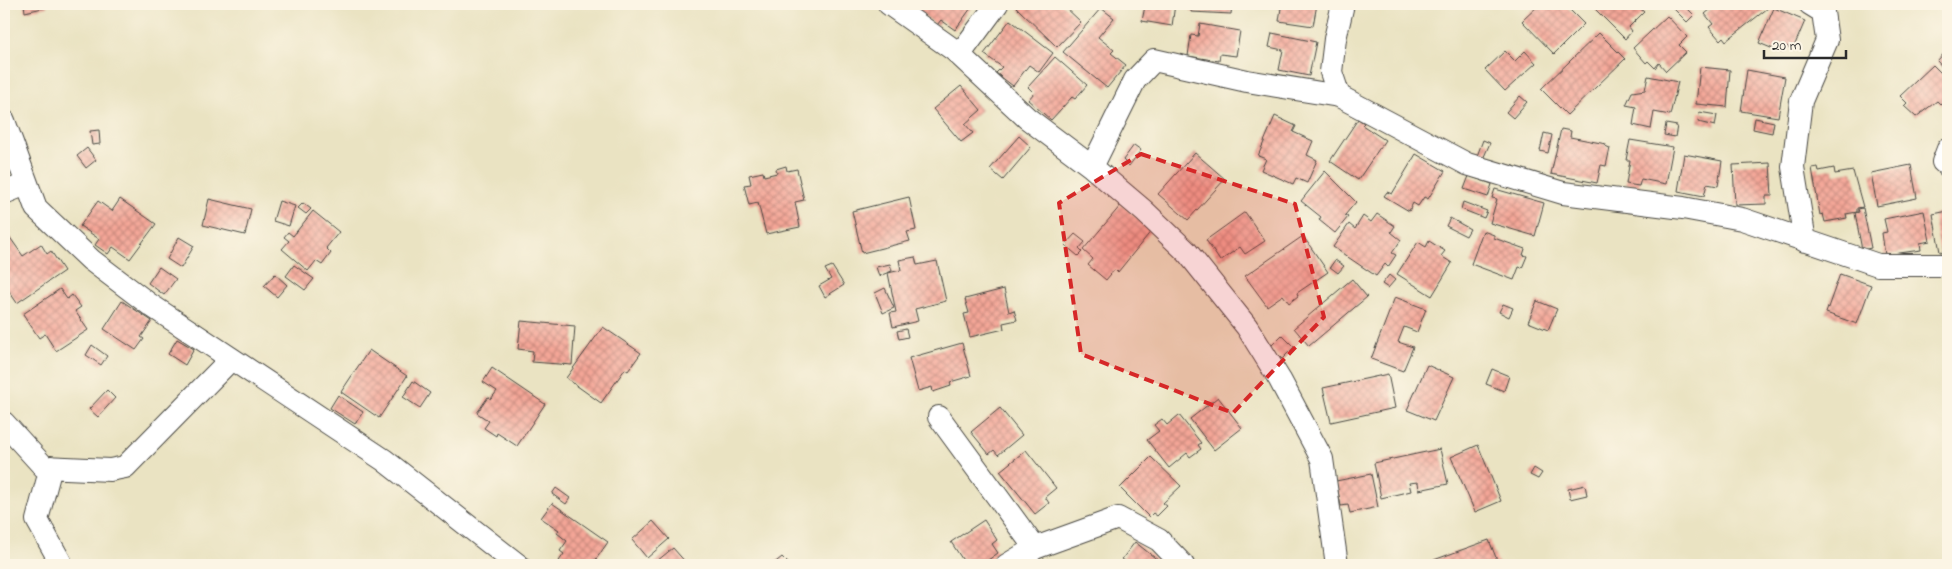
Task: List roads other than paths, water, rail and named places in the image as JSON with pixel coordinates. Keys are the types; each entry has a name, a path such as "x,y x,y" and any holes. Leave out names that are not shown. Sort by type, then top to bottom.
{"street":[{"path":"889,4 960,54 1027,118 1092,166 1144,211 1187,252 1248,327 1280,380 1322,459 1337,565"},
{"path":"960,54 997,4"},
{"path":"1339,96 1331,72 1335,39 1343,4"},
{"path":"1805,241 1793,167 1801,101 1827,40 1824,12 1810,4"},
{"path":"1092,166 1135,80 1154,60 1247,81 1339,96 1467,164 1563,193 1683,208 1742,219 1878,265 1948,265"},
{"path":"4,122 36,208 91,260 149,304 384,460 518,565"},
{"path":"1948,149 1942,162 1948,166"},
{"path":"4,194 26,184"},
{"path":"4,423 44,467 110,470 125,467 231,358"},
{"path":"939,417 1035,548"},
{"path":"51,467 37,520 61,563"},
{"path":"1007,565 1035,548 1118,518 1159,540 1183,565"}]}
